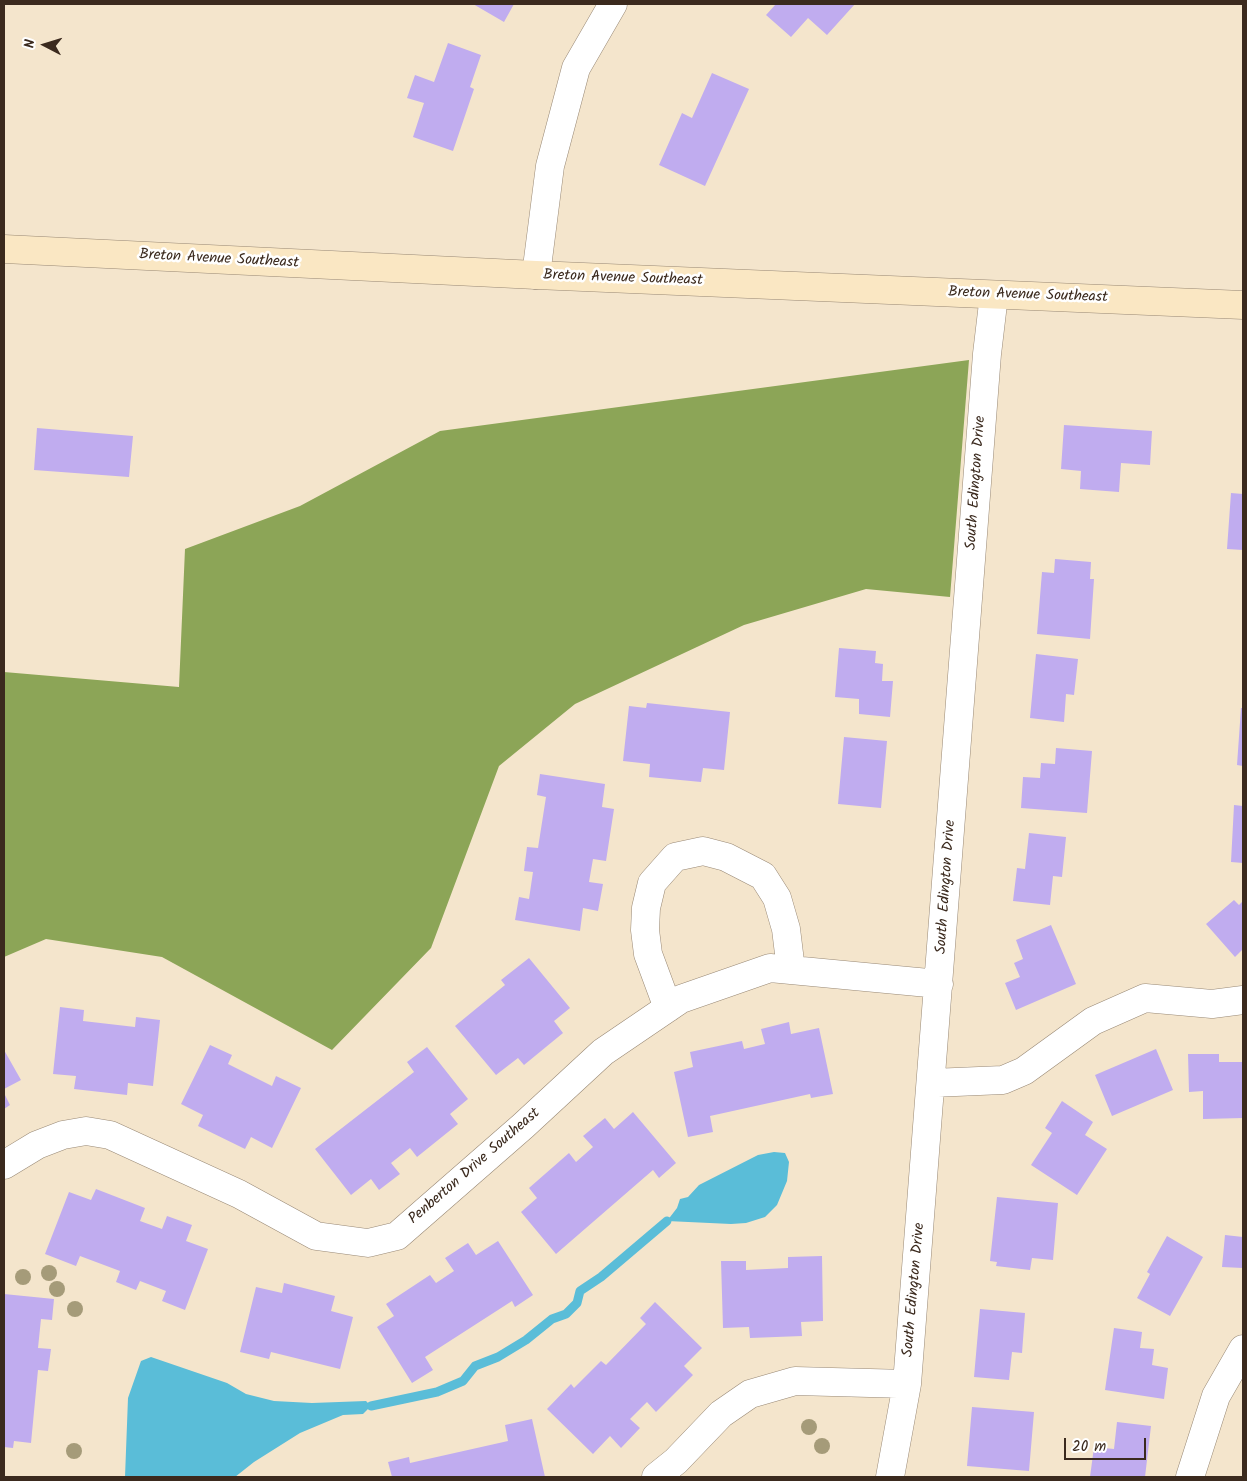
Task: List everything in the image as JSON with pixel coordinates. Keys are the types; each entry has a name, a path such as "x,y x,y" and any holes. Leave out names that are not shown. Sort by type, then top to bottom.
{"main road":[{"name":"Breton Avenue Southeast","path":"4,249 536,275 1243,305"}],"street":[{"path":"536,275 550,166 576,68 613,4"},
{"name":"South Edington Drive","path":"890,1477 907,1384 940,984 987,354 994,295"},
{"path":"668,1008 648,954 645,930 646,908 652,883 675,857 703,851 726,857 762,876 777,898 786,930 791,970"},
{"name":"Penberton Drive Southeast","path":"4,1165 37,1145 63,1135 86,1132 110,1135 239,1194 316,1236 368,1243 396,1236 523,1126 603,1052 681,1000 770,968 940,984"},
{"path":"932,1083 1003,1080 1024,1071 1093,1021 1145,998 1212,1004 1243,1000"},
{"path":"1190,1477 1216,1396 1243,1349"},
{"path":"656,1477 676,1462 720,1414 750,1394 795,1381 907,1384"}],"green space":[{"path":"969,360 950,597 866,589 744,625 575,704 499,766 431,948 332,1050 162,957 46,939 4,957 4,672 179,687 185,549 300,506 440,431"}],"water":[{"path":"774,1152 785,1153 789,1162 787,1181 777,1205 765,1217 746,1223 731,1224 667,1221 677,1208 680,1199 688,1197 699,1185 758,1155"},
{"path":"151,1357 227,1383 246,1394 274,1401 312,1403 366,1401 371,1406 363,1414 343,1415 300,1433 254,1462 235,1477 125,1477 128,1398 141,1361"}],"building":[{"path":"473,4 514,4 504,22"},
{"path":"776,4 855,4 827,35 808,18 791,37 766,15"},
{"path":"448,43 481,55 470,87 474,89 453,151 413,137 424,103 407,98 415,75 434,82"},
{"path":"712,73 749,89 705,186 659,165 682,113 692,118"},
{"path":"1064,425 1152,431 1150,465 1121,463 1119,492 1080,489 1081,471 1061,469"},
{"path":"37,428 133,436 129,477 34,470"},
{"path":"1231,493 1243,494 1243,550 1227,549"},
{"path":"1055,559 1091,562 1090,579 1094,579 1090,639 1037,634 1042,572 1054,573"},
{"path":"839,648 876,651 875,663 883,664 882,681 893,681 890,717 859,714 859,699 835,697"},
{"path":"1036,654 1078,659 1074,695 1066,694 1064,722 1030,718"},
{"path":"647,703 730,712 724,770 703,768 701,782 649,777 650,764 623,761 629,706 646,708"},
{"path":"1241,708 1243,708 1243,766 1237,765"},
{"path":"844,737 887,741 881,808 838,804"},
{"path":"1056,748 1092,751 1087,813 1021,808 1023,777 1040,778 1041,763 1055,764"},
{"path":"540,774 605,784 602,807 614,809 606,861 593,859 589,882 603,884 598,911 583,908 580,931 515,920 519,897 529,899 533,872 524,871 527,847 538,848 546,797 537,795"},
{"path":"1234,805 1243,806 1243,863 1231,862"},
{"path":"1029,833 1066,837 1062,877 1053,876 1050,905 1013,901 1017,868 1025,869"},
{"path":"1234,900 1239,905 1243,901 1243,949 1235,957 1206,924"},
{"path":"1051,925 1076,984 1016,1010 1005,983 1020,977 1014,963 1023,959 1016,940"},
{"path":"529,958 570,1008 554,1021 563,1033 524,1065 518,1058 496,1075 455,1026 505,985 501,980"},
{"path":"60,1007 84,1010 83,1021 135,1027 136,1017 160,1020 153,1086 128,1083 127,1095 74,1089 76,1076 53,1074"},
{"path":"789,1022 791,1034 819,1028 833,1094 811,1098 810,1094 710,1116 713,1132 688,1137 674,1072 693,1067 690,1052 742,1041 744,1049 765,1044 761,1029"},
{"path":"210,1045 232,1055 228,1064 272,1086 276,1076 301,1088 272,1148 251,1137 245,1149 198,1126 203,1115 181,1104"},
{"path":"427,1047 468,1099 450,1114 458,1124 417,1157 410,1148 391,1163 400,1174 379,1190 371,1179 351,1195 315,1149 414,1072 407,1062"},
{"path":"1156,1049 1173,1090 1112,1116 1095,1075"},
{"path":"4,1050 21,1080 4,1089"},
{"path":"1188,1054 1219,1054 1219,1062 1243,1062 1243,1118 1203,1119 1203,1091 1189,1092"},
{"path":"4,1093 10,1105 4,1109"},
{"path":"1062,1101 1093,1122 1085,1135 1107,1149 1077,1195 1031,1165 1052,1133 1045,1128"},
{"path":"633,1112 676,1163 659,1178 653,1170 556,1254 521,1212 537,1198 529,1188 569,1153 576,1162 593,1147 583,1136 605,1118 614,1129"},
{"path":"96,1189 145,1208 140,1221 162,1229 167,1216 192,1225 186,1241 208,1249 185,1310 162,1301 166,1291 140,1281 136,1290 116,1282 120,1271 80,1256 76,1266 45,1254 69,1192 91,1200"},
{"path":"997,1197 1058,1203 1053,1260 1032,1258 1030,1270 996,1266 997,1262 990,1261"},
{"path":"1225,1235 1243,1237 1243,1268 1222,1267"},
{"path":"1167,1236 1203,1257 1170,1316 1137,1298 1150,1274 1147,1272"},
{"path":"498,1241 533,1295 515,1307 512,1301 425,1357 433,1370 412,1383 377,1327 394,1316 386,1304 430,1275 436,1283 454,1271 445,1258 468,1243 476,1255"},
{"path":"822,1256 823,1321 801,1322 802,1336 750,1338 749,1327 723,1328 721,1261 746,1261 746,1270 788,1268 788,1257"},
{"path":"284,1283 335,1296 331,1311 353,1317 340,1369 271,1352 269,1359 240,1352 256,1287 282,1293"},
{"path":"4,1294 54,1299 52,1320 41,1319 38,1348 51,1349 48,1371 38,1370 31,1443 14,1441 13,1448 4,1447"},
{"path":"655,1302 702,1348 684,1366 693,1375 656,1412 647,1402 630,1419 640,1428 621,1448 610,1436 593,1454 547,1409 571,1384 574,1388 601,1361 606,1365 646,1324 640,1318"},
{"path":"980,1309 1025,1313 1022,1353 1012,1352 1009,1380 974,1377"},
{"path":"1114,1328 1142,1332 1140,1348 1154,1349 1152,1365 1168,1368 1164,1399 1105,1390"},
{"path":"972,1407 1034,1412 1029,1471 967,1466"},
{"path":"532,1419 545,1477 392,1477 388,1462 409,1457 410,1463 508,1441 505,1425"},
{"path":"1117,1422 1151,1426 1145,1477 1090,1477 1094,1447 1114,1449"}],"waterway":[{"path":"371,1406 437,1392 463,1381 475,1366 498,1357 526,1340 552,1319 566,1314 577,1303 580,1291 601,1277 667,1221"}]}
